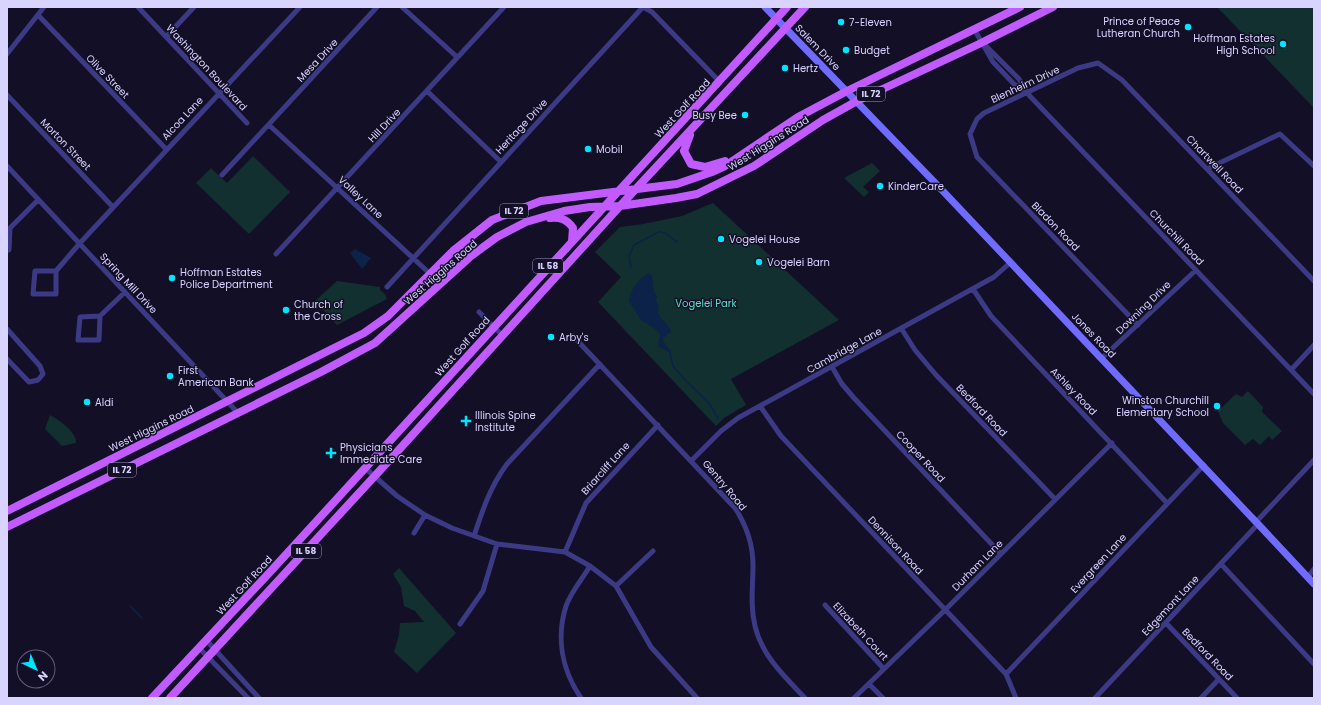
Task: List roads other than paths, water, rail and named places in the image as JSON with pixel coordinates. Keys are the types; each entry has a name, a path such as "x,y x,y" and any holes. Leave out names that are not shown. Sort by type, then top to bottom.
{"main road":[{"name":"West Golf Road","path":"152,698 365,468 617,191 720,82 787,7"},
{"name":"IL 58","path":"170,698 620,206 806,7"},
{"name":"West Higgins Road","path":"7,511 370,329 388,316 470,236 492,220 519,208 541,201 677,184 725,166 798,117 847,91 1020,7"},
{"name":"West Higgins Road","path":"7,527 238,413 375,343 471,256 497,238 526,222 564,211 604,206 620,206 697,194 754,166 823,120 857,101 1053,7"},
{"path":"692,129 684,151 688,161 694,166 710,166 741,155"},
{"path":"539,218 556,217 566,220 573,228 572,242"}],"street":[{"path":"7,54 44,7"},
{"name":"Washington Boulevard","path":"138,7 247,123"},
{"path":"166,37 194,7"},
{"name":"Alcoa Lane","path":"56,271 112,206 300,7"},
{"name":"Mesa Drive","path":"222,175 378,7"},
{"path":"402,7 457,58"},
{"name":"Hill Drive","path":"276,254 504,7"},
{"path":"643,7 652,12 720,82"},
{"name":"Heritage Drive","path":"387,287 643,7"},
{"name":"Salem Drive","path":"765,7 857,101"},
{"name":"Olive Street","path":"38,15 166,149"},
{"name":"Churchill Road","path":"974,29 982,42 1019,79 1026,92 1314,394"},
{"name":"Blenheim Drive","path":"970,134 977,119 984,113 1078,68 1098,63"},
{"name":"Chartwell Road","path":"1098,63 1122,80 1314,281"},
{"path":"427,91 501,162"},
{"name":"Morton Street","path":"7,96 112,206"},
{"name":"Jones Road","path":"857,101 1102,358 1314,584"},
{"name":"Valley Lane","path":"269,125 440,283"},
{"name":"Bladon Road","path":"970,134 977,157 1138,324"},
{"path":"1207,168 1280,134 1314,166"},
{"name":"Spring Mill Drive","path":"7,166 228,400 238,413"},
{"path":"7,250 9,250 8,227 38,200"},
{"name":"Cambridge Lane","path":"692,460 727,426 760,406 994,277 1011,262"},
{"name":"Downing Drive","path":"1102,358 1196,270"},
{"path":"56,271 56,294 33,294 35,272 56,271"},
{"name":"Ashley Road","path":"973,289 991,316 1167,503"},
{"path":"100,316 99,340 78,340 80,317 100,316 125,292"},
{"path":"479,312 502,335"},
{"name":"Bedford Road","path":"901,328 915,350 936,375 1055,499"},
{"path":"7,329 40,366 43,374 38,380 29,382 7,359"},
{"name":"Gentry Road","path":"573,336 692,460 735,508 745,526 753,554 752,604 758,637 771,660 805,698"},
{"path":"1291,370 1314,345"},
{"path":"474,536 490,490 498,476 507,464 600,364"},
{"name":"Cooper Road","path":"832,367 842,384 854,398 1001,554"},
{"name":"Dennison Road","path":"760,406 781,436 1006,674 1016,698"},
{"name":"Briarcliff Lane","path":"565,552 586,503 658,425"},
{"name":"Durham Lane","path":"854,698 945,610 1112,443"},
{"name":"Edgemont Lane","path":"1095,698 1221,564 1314,460"},
{"name":"Evergreen Lane","path":"1006,674 1167,503 1204,466"},
{"path":"365,468 397,496 425,515 497,544 565,552 590,566 616,586 651,647 697,698"},
{"path":"414,533 425,515"},
{"path":"460,624 482,591 497,544"},
{"path":"616,586 653,551"},
{"path":"1221,564 1314,664"},
{"path":"581,698 568,675 560,643 566,606 590,566"},
{"path":"1308,577 1314,570"},
{"name":"Elizabeth Court","path":"825,605 884,669"},
{"name":"Bedford Road","path":"1166,623 1237,698"},
{"path":"206,640 216,649 259,698"},
{"path":"198,648 248,698"},
{"path":"1201,698 1219,679"},
{"path":"869,684 883,698"}],"water":[{"path":"355,249 371,258 362,269 350,253"},
{"path":"648,273 652,276 660,317 668,325 671,332 663,338 664,343 671,351 670,353 658,346 660,334 641,320 629,301 629,297 636,285"}],"waterway":[{"path":"631,267 629,256 634,245 659,232 665,233 677,242"},
{"path":"670,353 673,366 708,402 718,418"},
{"path":"130,606 142,618"}],"place":[{"name":"7-Eleven","path":"841,22"},
{"name":"Prince of Peace Lutheran Church","path":"1188,27"},
{"name":"Hoffman Estates High School","path":"1283,44"},
{"name":"Budget","path":"846,50"},
{"name":"Hertz","path":"785,68"},
{"name":"Busy Bee","path":"745,115"},
{"name":"Mobil","path":"588,149"},
{"name":"KinderCare","path":"880,186"},
{"name":"Vogelei House","path":"721,239"},
{"name":"Vogelei Barn","path":"759,262"},
{"name":"Hoffman Estates Police Department","path":"172,278"},
{"name":"Church of the Cross","path":"286,310"},
{"name":"Arby's","path":"551,337"},
{"name":"First American Bank","path":"170,376"},
{"name":"Aldi","path":"87,402"},
{"name":"Winston Churchill Elementary School","path":"1217,406"},
{"name":"Illinois Spine Institute","path":"466,421"},
{"name":"Physicians Immediate Care","path":"331,453"}],"park label":[{"name":"Vogelei Park","path":"706,303"}]}
